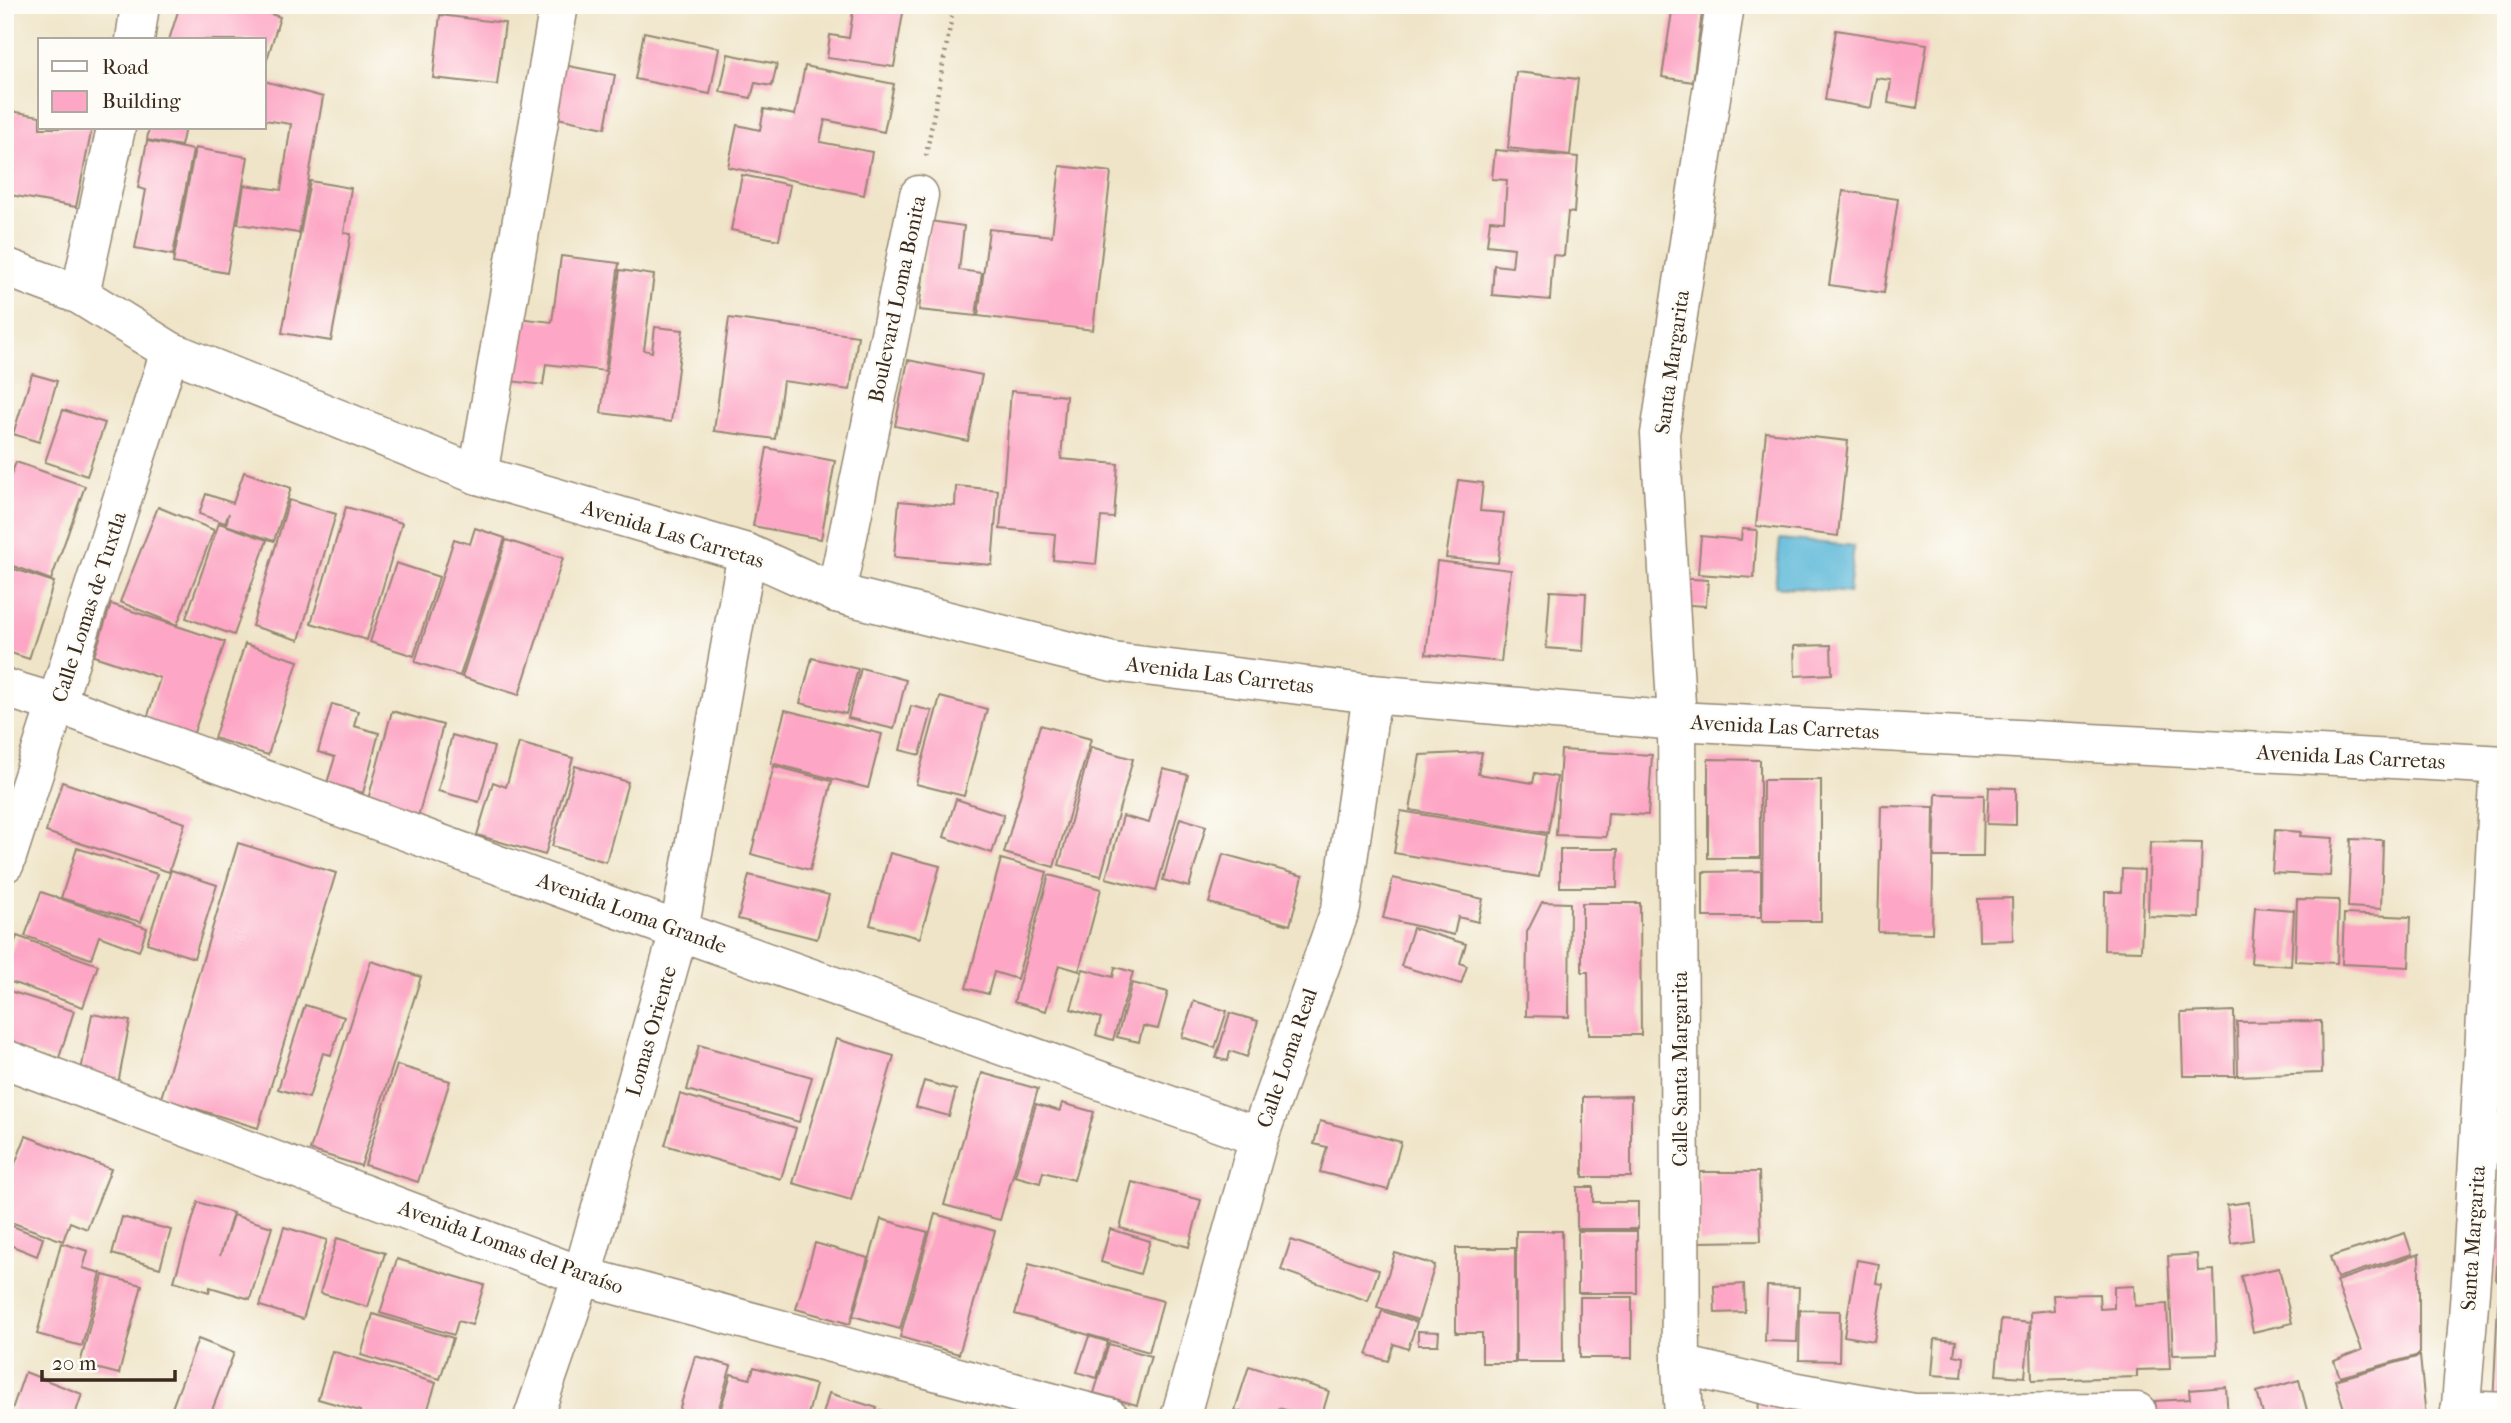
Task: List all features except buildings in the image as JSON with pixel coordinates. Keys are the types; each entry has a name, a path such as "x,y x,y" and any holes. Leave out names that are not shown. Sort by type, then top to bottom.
{"street":[{"path":"135,38 141,5"},
{"path":"478,475 559,5"},
{"name":"Santa Margarita","path":"1677,721 1660,435 1724,5"},
{"path":"80,295 116,130"},
{"name":"Boulevard Loma Bonita","path":"836,593 919,195"},
{"name":"Avenida Las Carretas","path":"5,267 80,295 170,351 478,475 747,553 836,593 1113,662 1372,694 1677,721 2503,765"},
{"name":"Calle Lomas de Tuxtla","path":"5,863 170,351"},
{"name":"Lomas Oriente","path":"533,1418 582,1276 679,930 747,553"},
{"name":"Avenida Loma Grande","path":"5,688 58,704 1259,1137"},
{"name":"Calle Loma Real","path":"1180,1418 1259,1137 1340,908 1372,694"},
{"name":"Calle Santa Margarita","path":"1677,721 1681,1365 1684,1418"},
{"name":"Santa Margarita","path":"2460,1414 2492,1148 2503,765"},
{"name":"Avenida Lomas del Paraíso","path":"5,1059 582,1276 1110,1418"},
{"path":"1681,1365 1792,1391 1914,1413 2137,1412 2137,1418"},
{"path":"2460,1414 2506,1412"}],"path":[{"name":"Boulevard Loma Bonita","path":"919,195 954,5"}],"water":[{"path":"1780,539 1854,546 1849,593 1775,586"}]}
